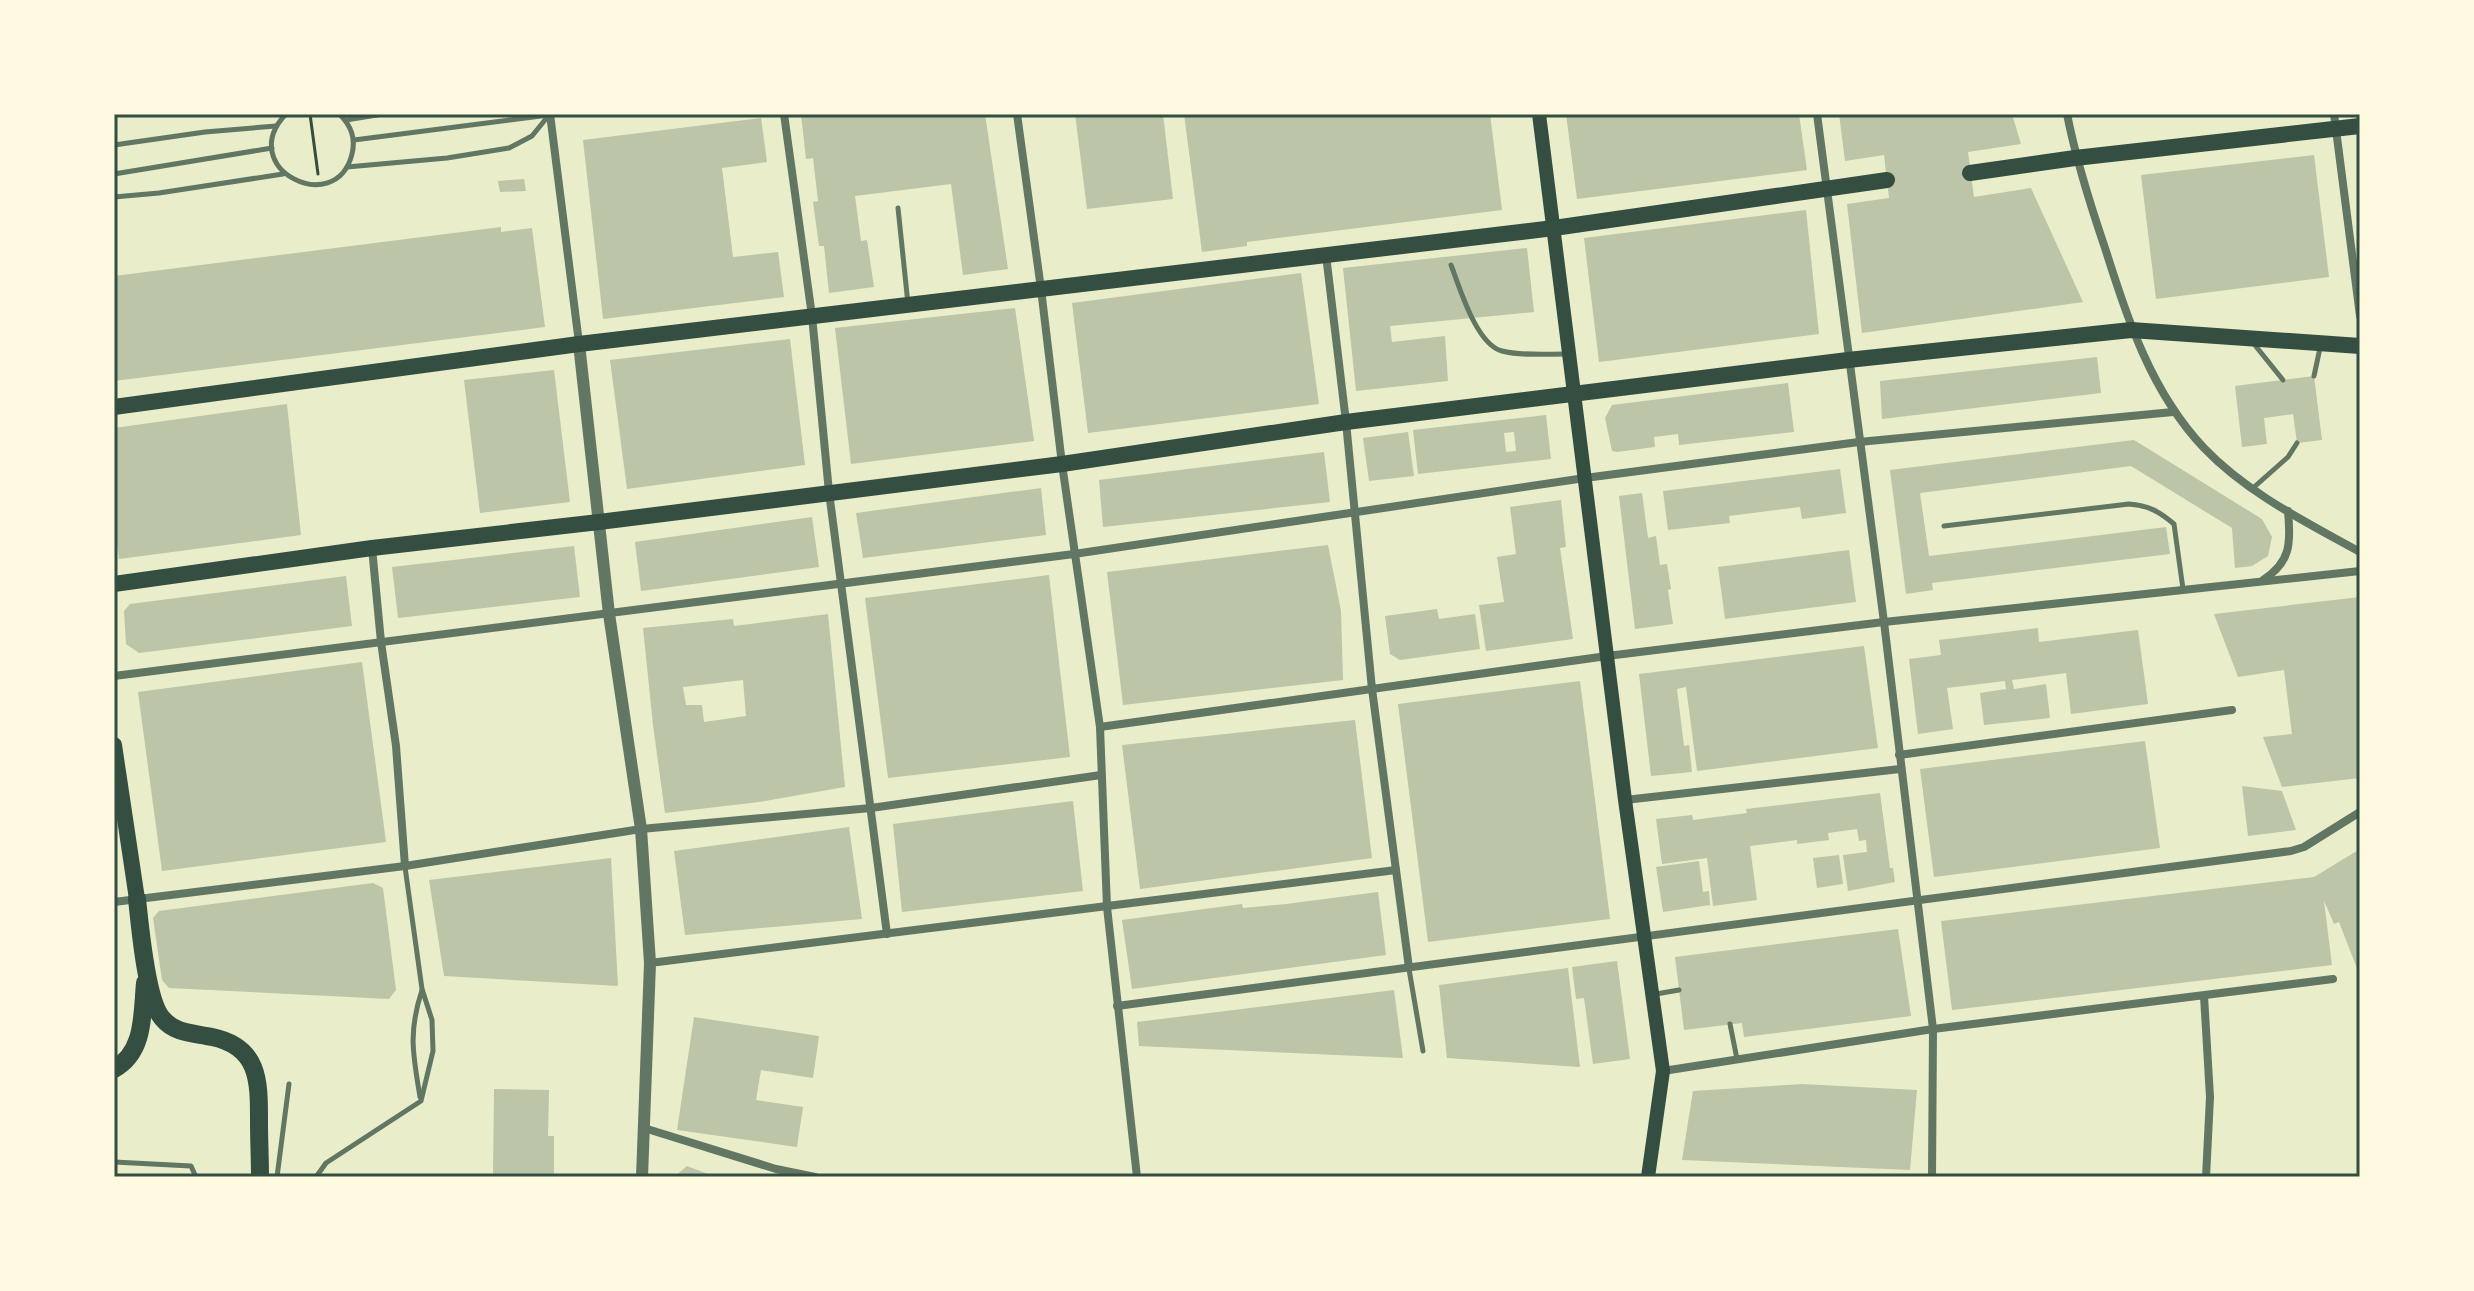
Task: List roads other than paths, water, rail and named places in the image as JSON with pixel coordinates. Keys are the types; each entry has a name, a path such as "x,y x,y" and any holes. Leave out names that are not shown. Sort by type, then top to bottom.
{"highway":[{"path":"137,899 146,969 161,1018 183,1032 226,1040 240,1048 253,1065 258,1078 260,1177"},
{"path":"114,1069 130,1056 140,1036 146,969"}],"main road":[{"path":"1539,114 1625,800 1663,1071 1648,1177"},
{"path":"1970,173 2335,122 2360,126"},
{"path":"114,407 579,344 1554,228 1887,180"},
{"path":"114,584 372,548 1062,464 1346,422 1848,360 2131,330 2360,346"},
{"path":"114,745 137,899"}],"street":[{"path":"551,114 609,614 641,829 650,963 642,1177"},
{"path":"784,114 812,316 840,584 887,934"},
{"path":"1017,114 1074,554 1100,727 1107,907 1137,1177"},
{"path":"1817,114 1884,622 1933,1029 1932,1177"},
{"path":"2067,114 2075,158 2131,330 2173,412 2205,450 2253,488 2360,552"},
{"path":"2335,122 2360,316"},
{"path":"1326,254 1372,689 1409,968"},
{"path":"114,676 1074,554 1585,478 1859,442 2173,412"},
{"path":"2262,581 2276,572 2286,555 2290,541 2288,511"},
{"path":"372,548 396,746 405,866"},
{"path":"1100,727 1607,656 1884,622 2360,571"},
{"path":"1899,755 2232,710"},
{"path":"1625,800 1900,769"},
{"path":"114,902 405,866 641,829 871,808 1101,775"},
{"path":"1117,1006 2291,851 2304,847 2360,812"},
{"path":"650,963 1396,870"},
{"path":"1663,1071 1933,1029 2333,979"},
{"path":"2204,996 2210,1097 2206,1177"},
{"path":"644,1128 776,1169 815,1177"}],"lane":[{"path":"286,114 276,126 272,148 274,158 284,174 307,185 319,185 335,179 351,159 354,140 346,120 339,114"},
{"path":"346,120 383,114"},
{"path":"354,140 551,114"},
{"path":"347,167 447,158 509,148 532,136 551,114"},
{"path":"114,145 276,126"},
{"path":"114,174 272,148"},
{"path":"114,197 284,174"},
{"path":"898,208 908,305"},
{"path":"1451,265 1477,326 1489,345 1500,351 1569,354"},
{"path":"2249,338 2283,380"},
{"path":"2314,376 2321,343"},
{"path":"2253,488 2288,457 2297,443"},
{"path":"1944,526 2129,504 2145,505 2174,524 2183,590"},
{"path":"316,1177 326,1163 421,1101 433,1051 432,1020 422,989 405,866"},
{"path":"1409,968 1423,1051"},
{"path":"421,1101 411,1046 413,1016 422,989"},
{"path":"1651,995 1679,990"},
{"path":"1730,1024 1737,1059"},
{"path":"277,1177 289,1084"},
{"path":"114,1162 191,1166 196,1177"},
{"path":"1447,1177 1456,1177"}]}
